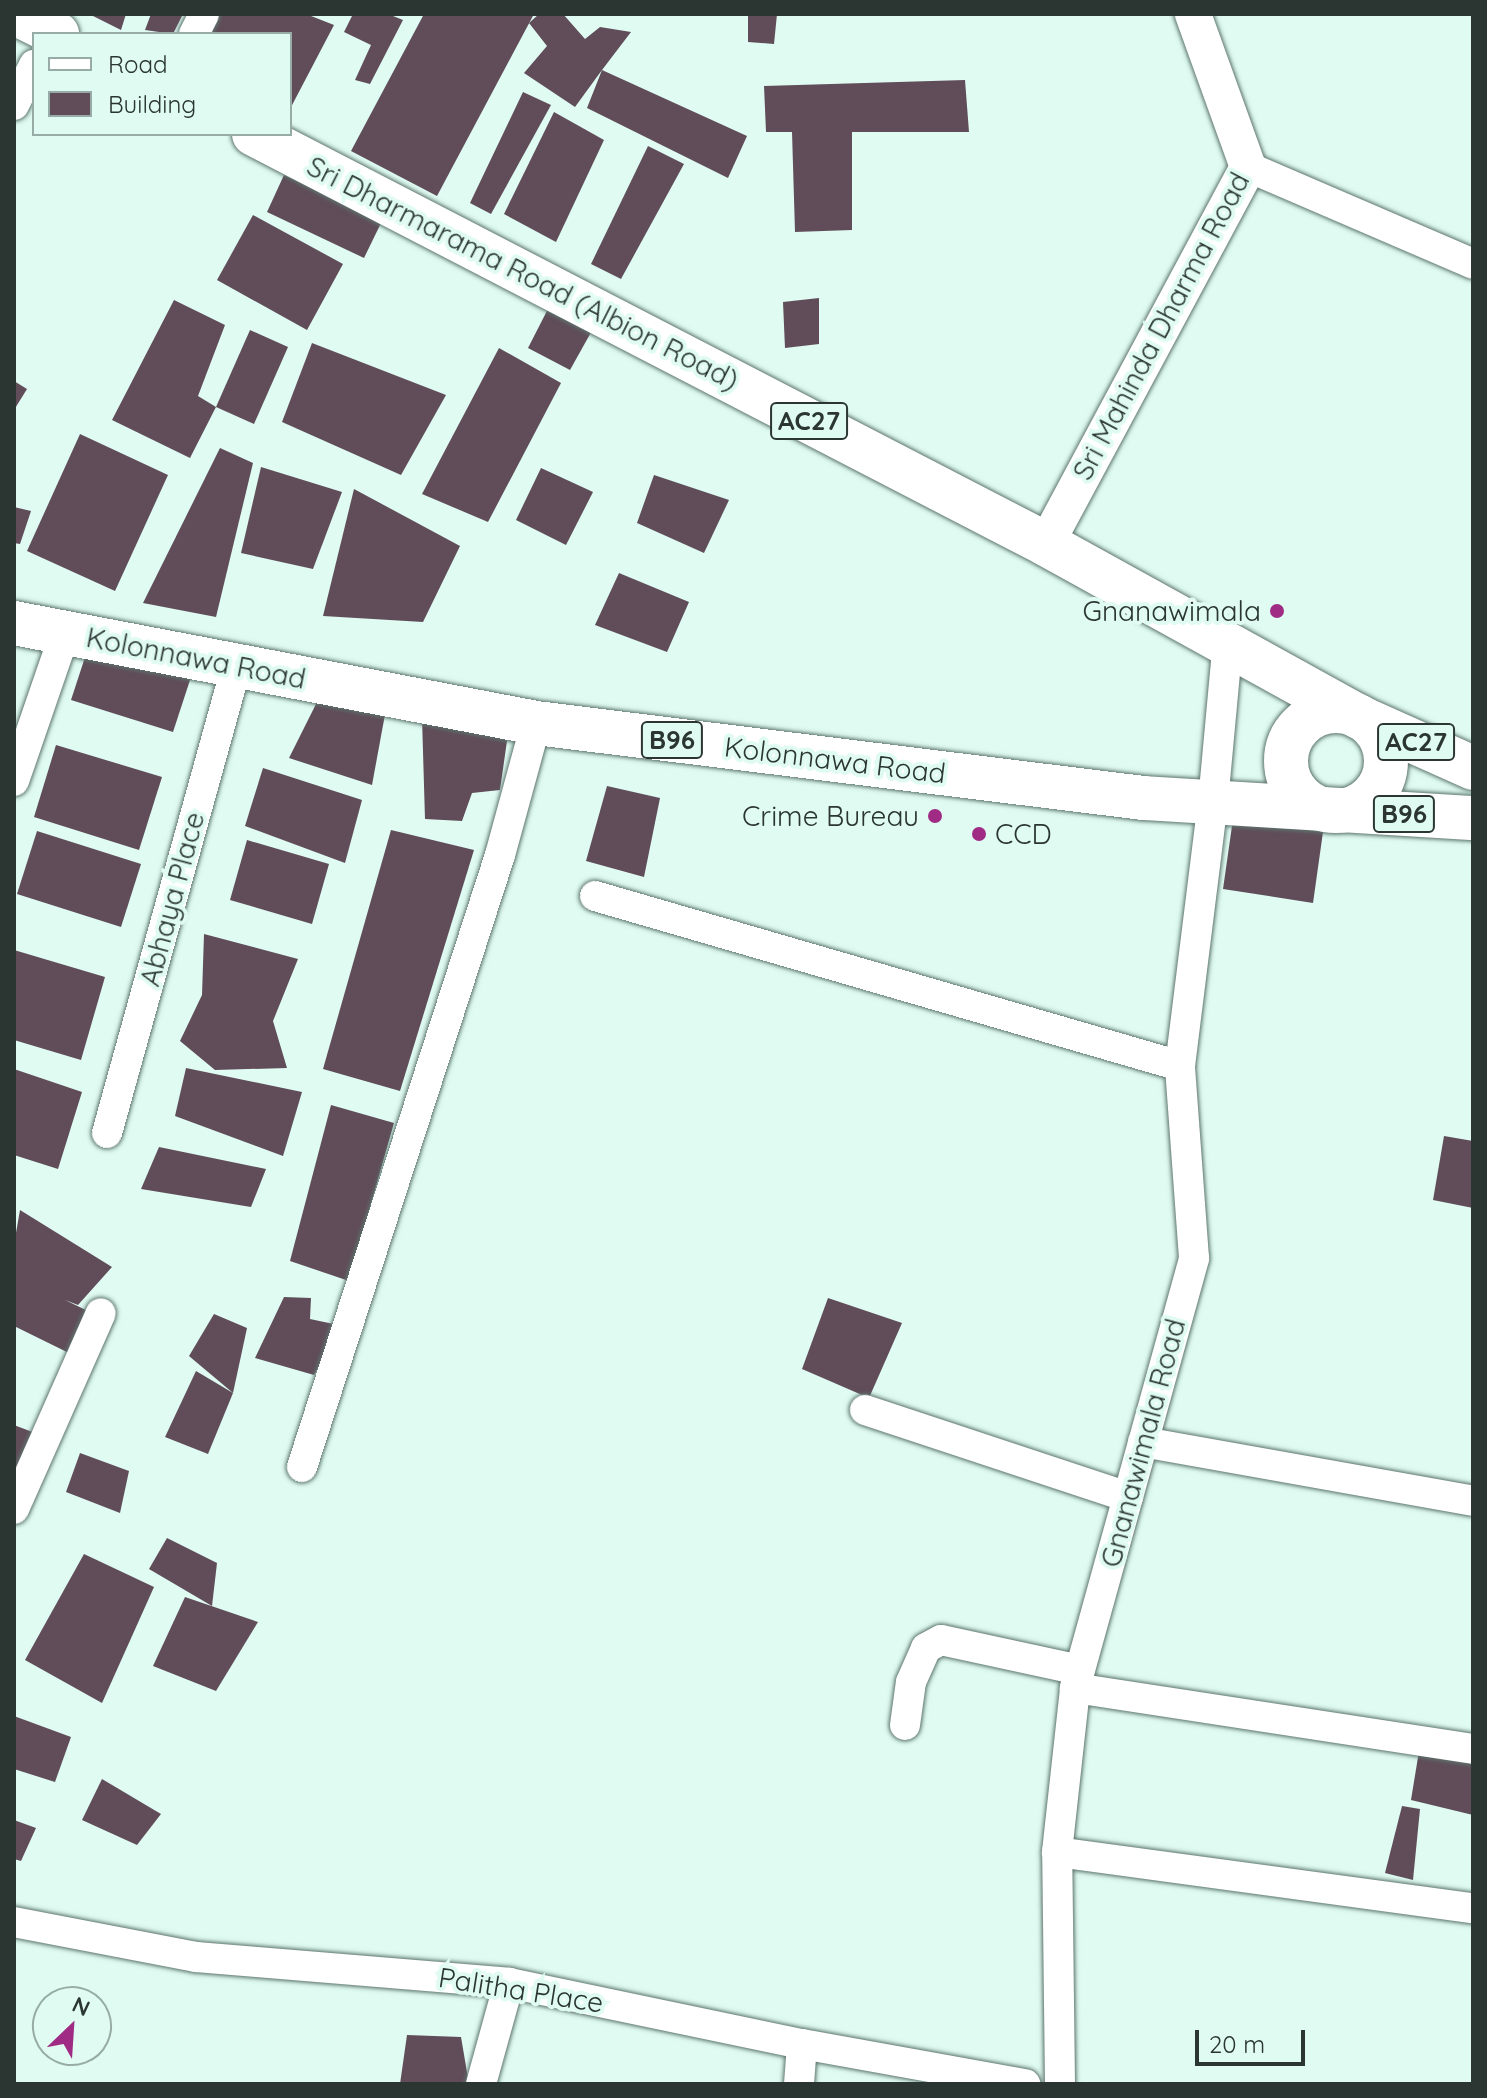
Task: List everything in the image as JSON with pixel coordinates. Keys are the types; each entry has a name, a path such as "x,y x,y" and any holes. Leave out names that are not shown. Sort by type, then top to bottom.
{"main road":[{"name":"Sri Dharmarama Road (Albion Road)","path":"258,136 1046,544 1228,641 1359,717 1473,768"},
{"name":"Kolonnawa Road","path":"14,623 536,723 1143,798 1473,818"},
{"path":"1344,711 1359,717 1382,740 1385,773 1367,800 1336,811 1320,808 1294,788 1287,772 1286,756 1290,740 1312,716 1344,711"}],"street":[{"path":"195,32 204,14"},
{"name":"Sri Mahinda Dharma Road","path":"1046,544 1248,167 1193,14"},
{"path":"14,105 32,61"},
{"path":"1248,167 1473,264"},
{"path":"14,781 65,633"},
{"name":"Gnanawimala Road","path":"1060,2084 1057,1852 1078,1679 1194,1258 1180,1066 1213,802 1228,641"},
{"name":"Abhaya Place","path":"107,1133 237,665"},
{"path":"302,1467 500,855 536,723"},
{"path":"595,896 1180,1066"},
{"path":"14,1509 101,1313"},
{"path":"865,1410 1128,1497"},
{"path":"1143,1442 1473,1501"},
{"path":"905,1725 911,1682 926,1648 941,1640 1078,1679 1473,1749"},
{"path":"1057,1852 1473,1908"},
{"name":"Palitha Place","path":"14,1922 196,1957 509,1983 802,2044 1025,2084"},
{"path":"481,2084 509,1983"},
{"path":"799,2084 802,2044"}],"building":[{"path":"89,14 126,14 121,30"},
{"path":"151,14 183,14 174,32 145,30"},
{"path":"217,14 306,14 334,25 292,105 292,32 208,32"},
{"path":"353,14 388,14 403,20 370,84 355,80 371,45 344,32"},
{"path":"424,14 534,14 437,196 351,151"},
{"path":"539,14 563,14 585,39 600,27 631,32 575,107 524,73 547,46 529,23"},
{"path":"748,14 777,14 774,44 748,42"},
{"path":"602,70 747,136 728,178 587,108"},
{"path":"965,80 969,132 852,132 852,230 795,232 792,132 766,132 764,86"},
{"path":"523,92 551,105 491,214 470,203"},
{"path":"554,112 604,140 556,242 504,214"},
{"path":"648,146 684,164 621,279 591,264"},
{"path":"284,175 382,221 364,258 267,212"},
{"path":"253,215 343,264 307,330 217,280"},
{"path":"819,298 819,344 785,348 783,302"},
{"path":"174,300 225,325 198,396 216,407 190,458 112,420"},
{"path":"551,303 594,327 570,370 528,348"},
{"path":"250,330 288,347 254,424 216,407"},
{"path":"312,343 446,395 401,475 282,422"},
{"path":"499,348 561,383 488,522 422,494"},
{"path":"14,381 27,389 14,410"},
{"path":"80,434 168,475 115,591 27,551"},
{"path":"220,448 253,463 216,617 143,603"},
{"path":"261,467 342,492 313,569 241,553"},
{"path":"541,468 593,492 566,545 516,520"},
{"path":"654,475 729,500 704,553 637,523"},
{"path":"354,489 460,546 423,622 323,616"},
{"path":"14,507 31,511 20,544 14,543"},
{"path":"619,573 689,602 667,652 595,625"},
{"path":"89,645 191,677 173,732 71,700"},
{"path":"317,702 386,709 372,785 289,758"},
{"path":"422,718 509,727 500,790 472,793 462,821 425,819"},
{"path":"56,745 162,777 139,850 34,817"},
{"path":"263,768 362,800 345,863 245,826"},
{"path":"607,786 660,798 644,877 586,861"},
{"path":"1233,819 1323,832 1313,903 1223,889"},
{"path":"391,830 474,850 400,1091 323,1069"},
{"path":"37,831 141,864 121,927 17,894"},
{"path":"247,840 329,864 312,924 230,900"},
{"path":"204,934 298,959 273,1021 287,1068 215,1070 180,1041 202,995"},
{"path":"14,950 105,977 81,1060 14,1040"},
{"path":"186,1068 302,1092 283,1156 175,1116"},
{"path":"14,1069 82,1092 58,1169 14,1155"},
{"path":"331,1105 394,1123 349,1281 290,1261"},
{"path":"1444,1136 1473,1141 1473,1208 1433,1200"},
{"path":"159,1147 266,1169 251,1207 141,1189"},
{"path":"20,1210 112,1267 78,1305 65,1300 92,1313 75,1356 14,1326 14,1244"},
{"path":"284,1297 311,1298 310,1319 343,1326 314,1375 255,1358"},
{"path":"828,1298 902,1323 869,1398 802,1369"},
{"path":"214,1314 247,1328 233,1393 189,1356"},
{"path":"196,1371 233,1393 208,1454 165,1437"},
{"path":"14,1425 35,1433 14,1503"},
{"path":"80,1453 129,1471 120,1513 66,1492"},
{"path":"167,1538 217,1563 212,1606 149,1569"},
{"path":"84,1554 154,1587 102,1703 25,1660"},
{"path":"185,1597 258,1622 216,1691 153,1666"},
{"path":"14,1716 71,1737 55,1782 14,1769"},
{"path":"1420,1745 1473,1753 1473,1815 1411,1800"},
{"path":"102,1779 161,1814 137,1845 82,1820"},
{"path":"1402,1806 1420,1809 1413,1880 1385,1873"},
{"path":"14,1820 36,1828 21,1861 14,1859"},
{"path":"407,2035 461,2037 469,2084 400,2084"}],"place":[{"name":"Gnanawimala","path":"1277,611"},
{"name":"Crime Bureau","path":"935,816"},
{"name":"CCD","path":"979,834"}]}
